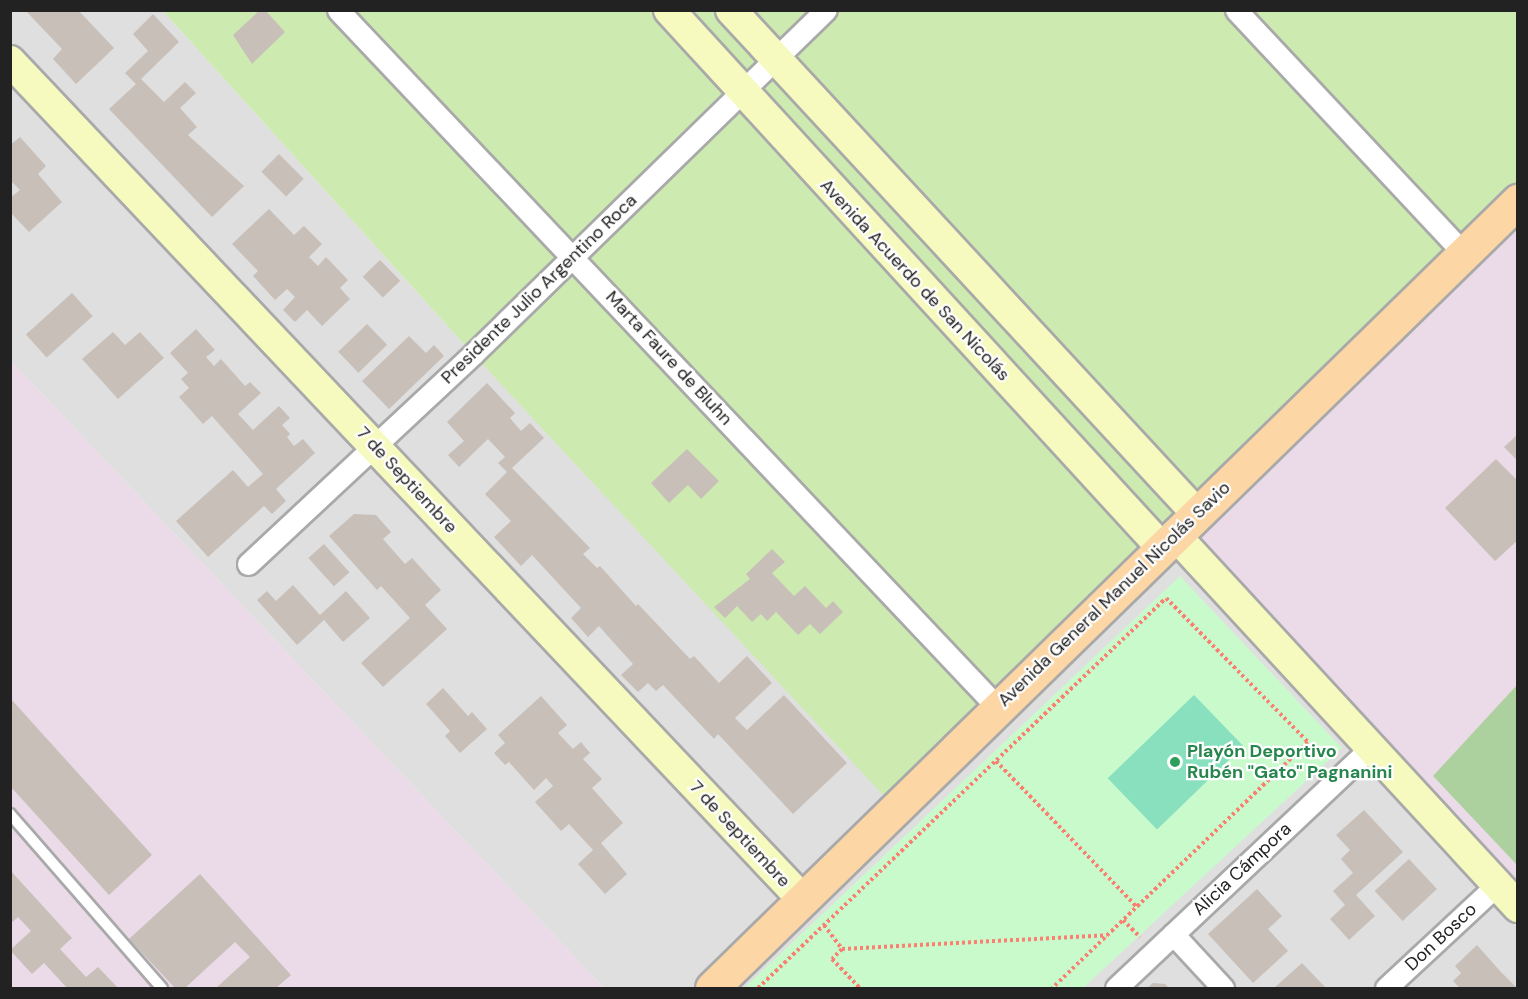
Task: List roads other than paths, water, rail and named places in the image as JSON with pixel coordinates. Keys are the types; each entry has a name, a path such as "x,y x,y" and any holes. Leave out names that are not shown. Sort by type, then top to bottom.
{"main road":[{"name":"Avenida General Manuel Nicolás Savio","path":"712,988 1518,201"}],"street":[{"name":"Marta Faure de Bluhn","path":"338,10 574,256 998,708"},
{"name":"Avenida Acuerdo de San Nicolás","path":"669,10 742,92 1178,532"},
{"name":"Avenida Acuerdo de San Nicolás","path":"731,10 776,59 1178,532 1370,749 1518,907"},
{"name":"Presidente Julio Argentino Roca","path":"248,564 574,256 826,10"},
{"path":"1236,10 1464,254"},
{"name":"7 de Septiembre","path":"10,61 803,900"},
{"name":"Alicia Cámpora","path":"1116,988 1370,749"},
{"name":"Don Bosco","path":"1386,988 1497,885"},
{"path":"1173,934 1223,988"}],"lane":[{"path":"10,814 162,988"}],"place":[{"name":"Playón Deportivo Rubén \"Gato\" Pagnanini","path":"1175,762"}]}
